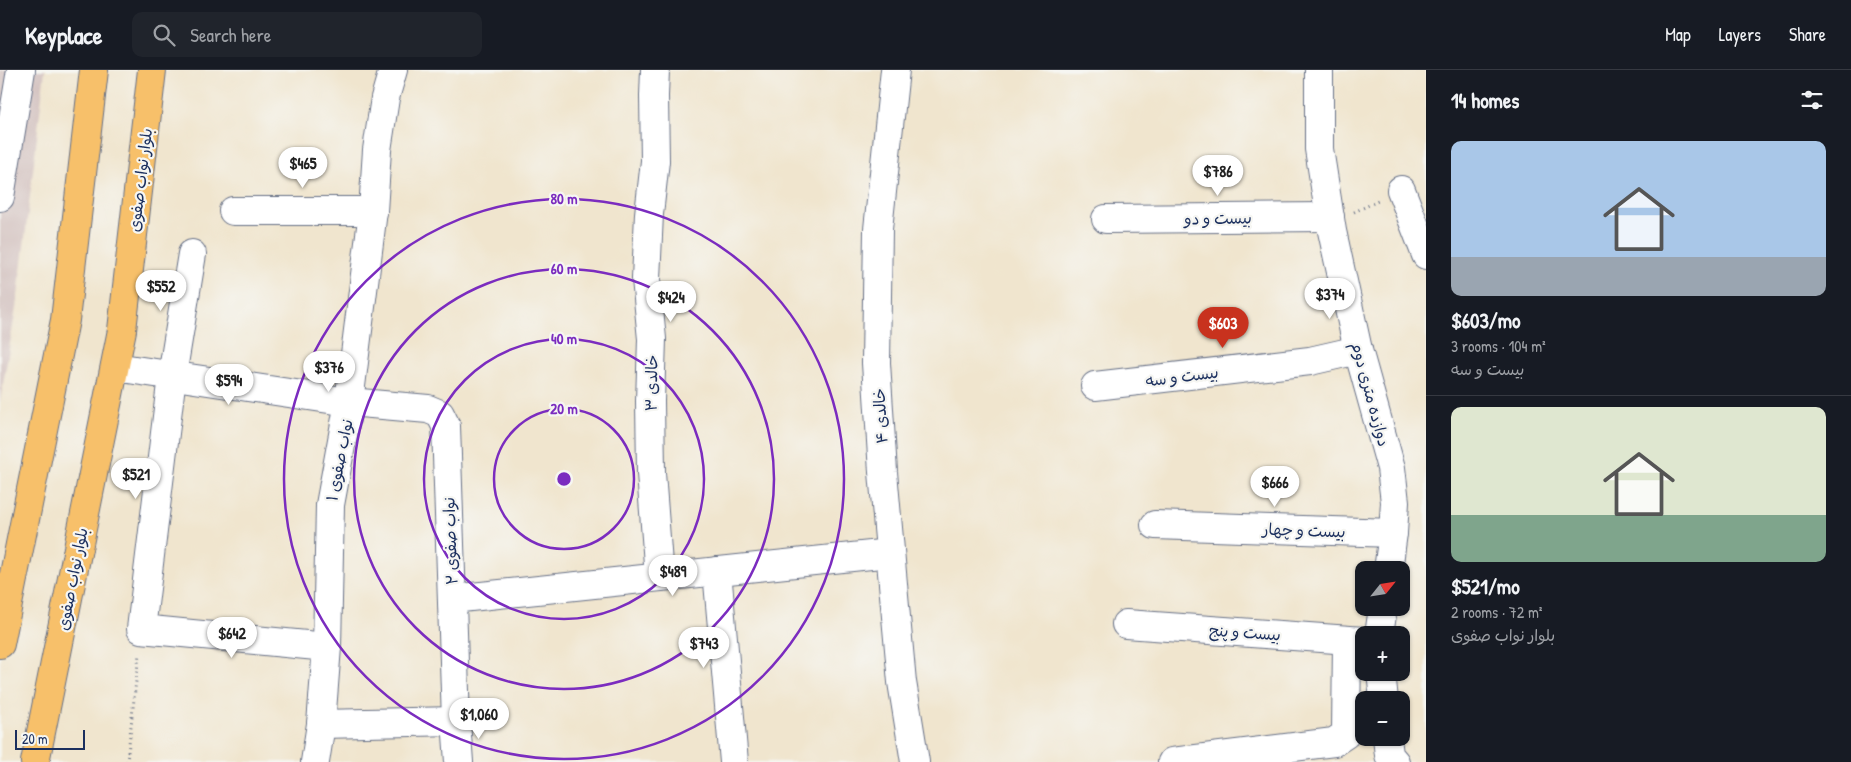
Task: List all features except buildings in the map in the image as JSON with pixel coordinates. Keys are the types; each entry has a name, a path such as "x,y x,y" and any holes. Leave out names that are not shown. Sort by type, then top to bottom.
{"main road":[{"path":"0,644 65,320 94,70"},
{"name":"بلوار نواب صفوی","path":"35,762 122,330 152,70"}],"street":[{"path":"0,197 21,70"},
{"name":"نواب صفوی ۱","path":"315,762 321,724 327,647 330,505 349,402 374,211 377,150 385,98 392,70"},
{"name":"خالدی ۳","path":"655,70 655,162 649,214 646,279 652,340 650,401 651,473 659,577"},
{"name":"خالدی ۴","path":"895,70 878,229 876,363 883,472 902,682 915,762"},
{"name":"دوازده متری دوم","path":"1319,70 1319,149 1330,217 1358,350 1391,468 1395,502 1394,533 1389,561"},
{"path":"1401,190 1426,256"},
{"path":"233,211 374,211"},
{"name":"بیست و دو","path":"1106,220 1330,217"},
{"path":"192,254 172,376 142,629 327,647"},
{"name":"بیست و سه","path":"1095,386 1310,361 1358,350"},
{"path":"114,367 349,402"},
{"name":"نواب صفوی ۲","path":"349,402 428,409 440,414 446,426 459,762"},
{"name":"بیست و چهار","path":"1155,525 1394,533"},
{"path":"452,599 890,553"},
{"path":"717,571 734,762"},
{"name":"بیست و پنج","path":"1126,624 1355,641"},
{"path":"1172,762 1334,742 1346,734 1355,641"},
{"path":"321,724 456,721"},
{"path":"1388,746 1389,755 1395,762"}],"path":[{"path":"1330,217 1350,214 1401,190"},
{"path":"127,762 142,629"}],"shaded area":[{"path":"0,70 45,70 18,296 0,402"}]}
